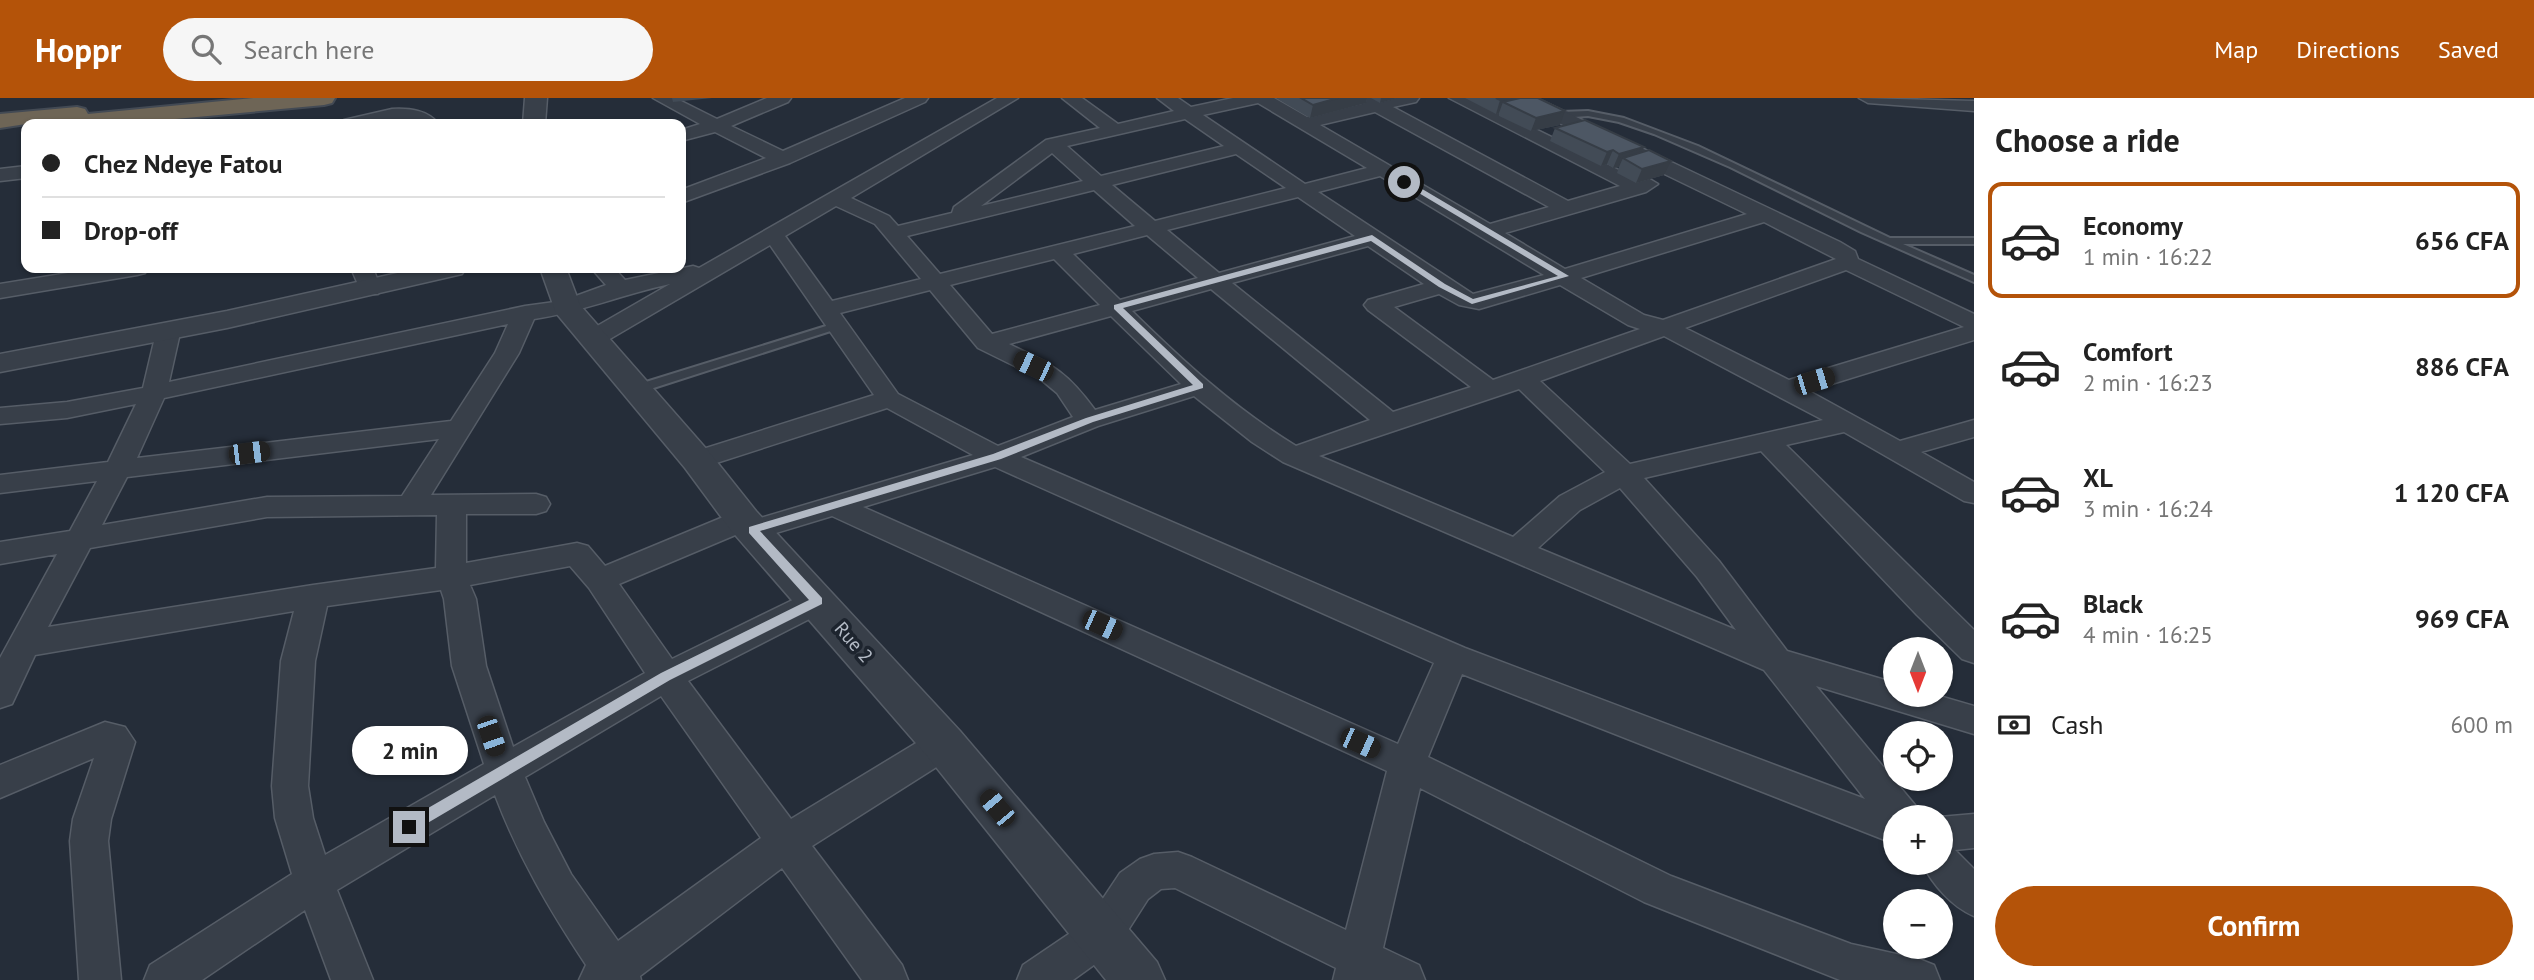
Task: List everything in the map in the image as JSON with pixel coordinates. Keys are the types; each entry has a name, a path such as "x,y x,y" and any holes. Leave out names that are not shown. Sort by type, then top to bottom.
{"highway":[{"path":"0,121 240,98"},
{"path":"104,119 324,98"},
{"path":"0,129 21,127"}],"street":[{"path":"534,119 536,98"},
{"path":"662,98 783,159"},
{"path":"686,134 717,125 782,98"},
{"path":"686,195 783,159 919,98"},
{"path":"594,338 837,200 1009,98"},
{"path":"1071,98 1115,130"},
{"path":"1166,98 1466,300 1479,302 1766,215"},
{"path":"952,218 1053,144 1256,98"},
{"path":"1262,98 1636,320 1668,328 1787,389 1974,494"},
{"path":"1305,123 1370,102 1410,98"},
{"path":"1458,98 1639,188"},
{"path":"1522,98 1832,247 1847,256 1847,262"},
{"path":"1868,98 1974,106"},
{"path":"1370,102 1566,208"},
{"path":"378,119 407,114 425,119"},
{"path":"883,116 938,140"},
{"path":"1053,144 1214,281 1283,333 1389,422"},
{"path":"895,233 1240,148"},
{"path":"1,166 21,171"},
{"path":"833,317 937,282 1383,170"},
{"path":"1489,231 1639,188 1678,174"},
{"path":"837,200 874,215 895,233 987,343 1048,373 1066,388 1089,420"},
{"path":"774,236 889,399 997,457 1453,657 1883,822"},
{"path":"987,343 1372,238"},
{"path":"1058,251 1200,386 1257,433 1293,456 1776,661 1974,720"},
{"path":"1293,456 1523,379 1847,262 1974,323"},
{"path":"0,416 67,410 154,393 525,313 566,307 620,288 721,267"},
{"path":"0,291 34,278 86,273"},
{"path":"0,363 168,333 366,278 409,273"},
{"name":"Rue 2","path":"555,273 566,307 697,460 748,525 944,744 1139,980"},
{"path":"606,273 620,288"},
{"path":"1442,285 1376,305 1489,389"},
{"path":"411,505 507,353 525,313"},
{"path":"1787,389 1974,332"},
{"path":"0,694 13,656 118,469 154,393 168,333"},
{"path":"1523,379 1624,474 1708,569 1776,661 1892,805"},
{"path":"600,580 748,525 835,506 997,457 1089,420 1200,386"},
{"path":"697,460 889,399"},
{"path":"1517,550 1570,503 1624,474 1847,423"},
{"path":"0,484 460,428"},
{"path":"1899,450 1974,428"},
{"path":"1766,441 1928,607 1974,650"},
{"path":"0,554 267,507 536,504"},
{"path":"452,505 452,577 460,599 469,666 504,771 527,828 557,887 611,976 788,841 944,744"},
{"path":"835,506 1407,764 1658,889 1851,964 1919,980"},
{"path":"13,656 313,596 452,577 577,554 600,580 666,677 887,980"},
{"path":"313,596 298,661 290,786 294,818 314,882 352,980"},
{"path":"165,980 314,882 504,771 666,677 818,601"},
{"path":"1357,970 1407,764 1453,657"},
{"path":"0,782 105,737 113,737 117,741 92,819 89,841 100,980"},
{"path":"1953,833 1974,831"},
{"path":"1038,980 1102,935 1134,886 1154,873 1178,870 1357,970 1404,980"},
{"path":"1953,875 1974,897"}],"lane":[{"path":"1560,115 1590,114 1665,135 1887,242 1974,279"},
{"path":"1887,242 1974,241"},
{"path":"637,389 833,317"}],"building":[{"path":"1301,98 1338,98 1313,105"},
{"path":"1538,98 1565,111 1536,118 1503,102"},
{"path":"1585,120 1644,147 1619,154 1613,150 1607,152 1555,128"},
{"path":"1649,150 1671,161 1642,169 1623,158"}],"route":[{"path":"409,827 666,677 818,601 752,530 997,457 1089,420 1200,386 1117,307 1372,238 1472,302 1565,276 1404,182"}]}
